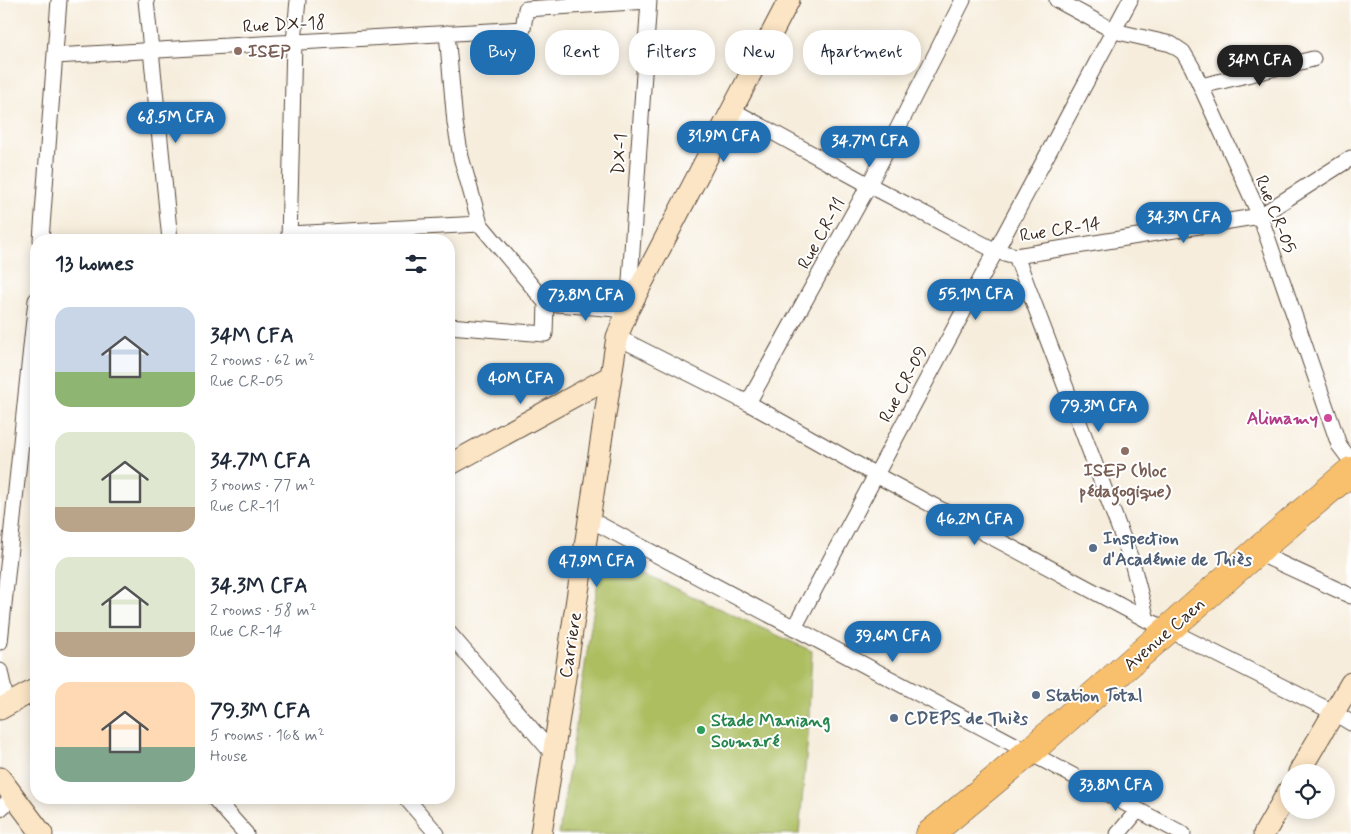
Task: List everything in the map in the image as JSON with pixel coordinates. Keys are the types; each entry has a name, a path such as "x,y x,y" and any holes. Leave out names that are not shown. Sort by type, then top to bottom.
{"highway":[{"name":"Avenue Caen","path":"930,834 1029,752 1158,625 1256,552 1351,471"}],"street":[{"path":"41,234 59,0"},
{"path":"146,0 169,234"},
{"name":"Rue DX-18","path":"55,56 523,29 526,9 648,0"},
{"name":"DX-1","path":"628,310 648,0"},
{"name":"Carriere","path":"541,834 616,337 628,310 789,0"},
{"name":"Rue CR-11","path":"748,403 869,184 963,0"},
{"name":"Rue CR-05","path":"1057,0 1114,31 1171,44 1182,52 1192,67 1260,216 1339,445 1351,461"},
{"name":"Rue CR-09","path":"794,628 1130,0"},
{"path":"289,234 294,42 301,3"},
{"path":"447,33 459,149 480,224 546,303 545,334 455,326"},
{"path":"1200,86 1313,59"},
{"name":"Rue CR-14","path":"732,110 996,251 1016,256 1260,216 1351,158"},
{"path":"333,234 480,224"},
{"path":"1016,256 1132,562 1158,625"},
{"path":"546,303 628,310"},
{"path":"616,337 748,403 876,476 1158,625 1342,718"},
{"path":"0,642 30,357"},
{"path":"455,463 610,376"},
{"path":"589,519 1183,834"},
{"path":"1256,552 1351,596"},
{"path":"455,640 554,754"},
{"path":"0,671 4,707 30,692"},
{"path":"1305,764 1342,718 1351,683"},
{"path":"0,778 7,803 42,834"},
{"path":"219,804 246,834"},
{"path":"411,804 437,834"},
{"path":"1264,834 1280,806"},
{"path":"1118,834 1138,810"}],"green space":[{"name":"Stade Maniang Soumaré","path":"602,555 812,651 808,737 799,834 559,834"}],"place":[{"name":"ISEP","path":"238,51"},
{"name":"Alimamy","path":"1328,418"},
{"name":"ISEP (bloc pédagogique)","path":"1125,451"},
{"name":"Inspection d'Académie de Thiès","path":"1093,548"},
{"name":"Station Total","path":"1036,695"},
{"name":"CDEPS de Thiès","path":"894,718"},
{"name":"Stade Maniang Soumaré","path":"701,730"}]}
